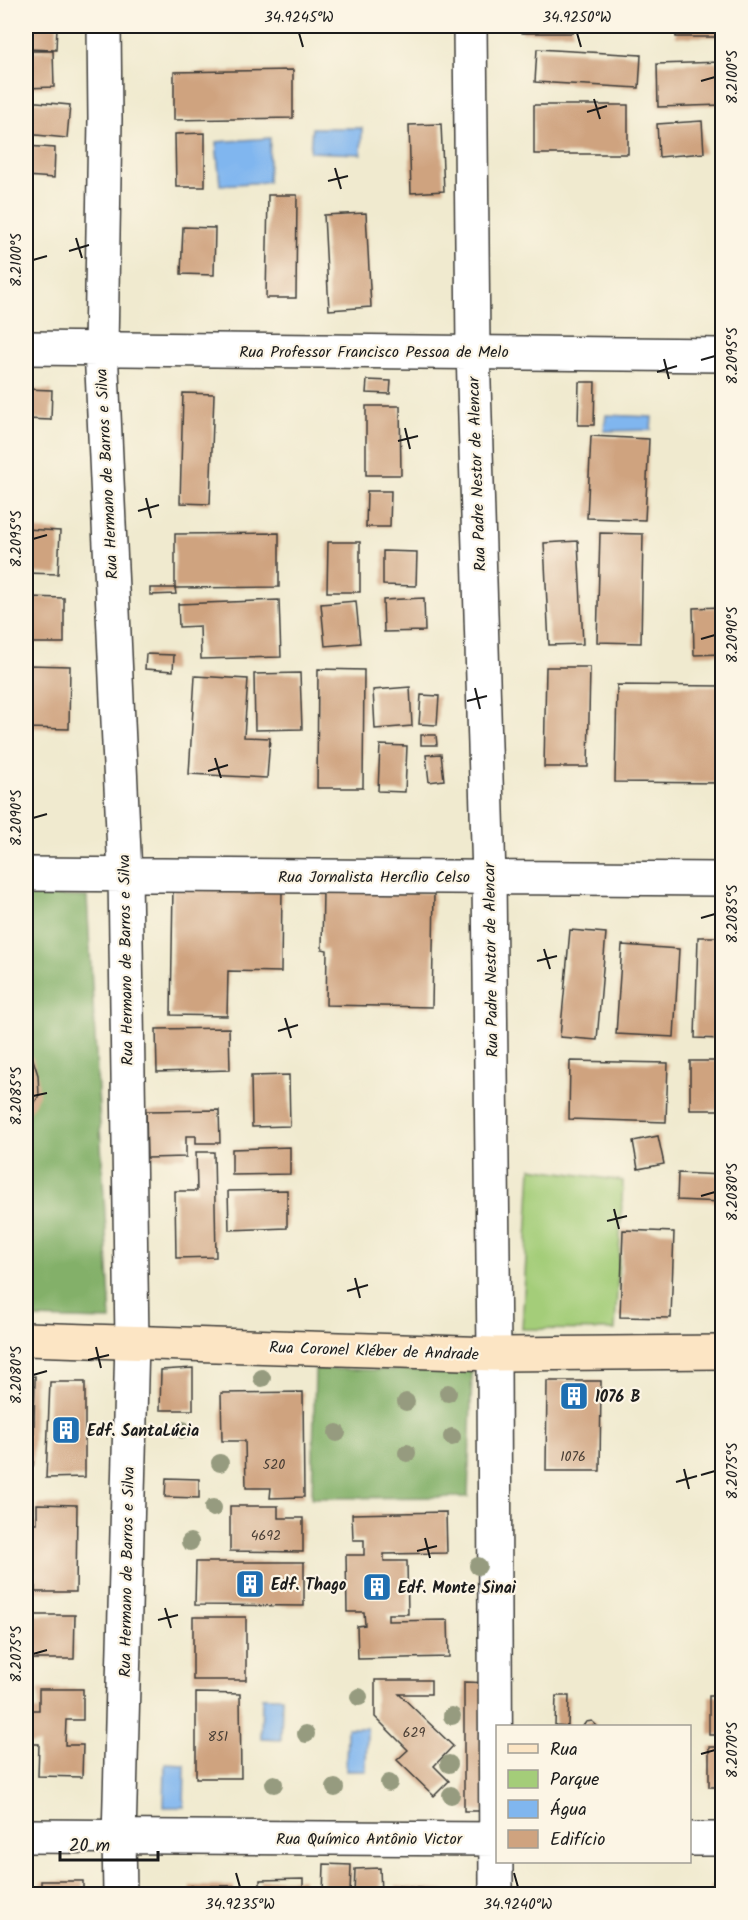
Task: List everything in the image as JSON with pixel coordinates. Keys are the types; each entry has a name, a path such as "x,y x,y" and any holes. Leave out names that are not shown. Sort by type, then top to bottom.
{"main road":[{"name":"Rua Coronel Kléber de Andrade","path":"26,1339 494,1354 723,1352"}],"street":[{"name":"Rua Hermano de Barros e Silva","path":"104,26 105,119 101,348 124,874 132,1341 119,1838 120,1894"},
{"name":"Rua Padre Nestor de Alencar","path":"470,26 473,351 489,877 496,1725"},
{"name":"Rua Professor Francisco Pessoa de Melo","path":"26,348 723,354"},
{"name":"Rua Jornalista Hercílio Celso","path":"26,874 723,879"},
{"name":"Rua Químico Antônio Victor","path":"26,1836 496,1839"},
{"path":"691,1839 723,1839"},
{"name":"Rua Padre Nestor de Alencar","path":"496,1894 497,1863"}],"green space":[{"path":"26,895 87,897 111,1320 26,1318"},
{"path":"531,1168 623,1181 615,1330 522,1329"},
{"path":"315,1369 472,1371 468,1497 312,1498"}],"water":[{"path":"312,128 362,128 361,154 310,152"},
{"path":"270,138 268,182 220,185 216,142"},
{"path":"606,415 652,417 651,430 604,431"},
{"path":"262,1697 282,1697 281,1740 261,1739"},
{"path":"347,1728 367,1728 366,1771 346,1771"},
{"path":"165,1764 185,1765 184,1807 164,1807"}],"building":[{"path":"26,26 57,26 56,50 26,49"},
{"path":"522,26 573,26 573,33 522,33"},
{"path":"675,26 721,26 722,37 676,37"},
{"path":"537,49 641,55 639,88 535,82"},
{"path":"26,51 53,51 54,87 26,88"},
{"path":"722,62 722,105 658,107 657,64"},
{"path":"293,70 293,118 174,120 174,72"},
{"path":"26,101 70,105 67,138 26,134"},
{"path":"534,105 628,105 628,154 534,154"},
{"path":"702,121 704,153 659,157 657,124"},
{"path":"441,124 444,191 411,193 409,125"},
{"path":"205,133 205,187 176,187 175,134"},
{"path":"26,146 55,148 54,178 26,176"},
{"path":"268,195 297,195 296,298 266,298"},
{"path":"366,213 371,307 329,310 324,215"},
{"path":"183,227 215,228 214,275 181,274"},
{"path":"367,380 391,381 390,394 366,393"},
{"path":"579,382 595,382 594,425 578,425"},
{"path":"26,389 52,390 51,420 26,419"},
{"path":"183,393 214,394 210,504 180,503"},
{"path":"366,406 400,406 401,475 366,475"},
{"path":"591,436 649,439 645,520 587,518"},
{"path":"367,491 391,491 390,527 366,527"},
{"path":"720,494 722,494 722,530 719,530"},
{"path":"26,529 60,531 58,574 26,573"},
{"path":"279,533 279,587 175,588 175,534"},
{"path":"600,533 643,534 641,643 597,642"},
{"path":"578,541 583,644 549,645 544,543"},
{"path":"328,542 360,542 360,592 327,592"},
{"path":"383,551 417,552 416,586 383,585"},
{"path":"722,564 722,588 721,588 720,565"},
{"path":"150,588 175,588 176,594 150,595"},
{"path":"26,597 64,598 64,643 26,643"},
{"path":"424,598 425,631 384,632 383,600"},
{"path":"279,600 281,657 201,659 200,626 179,627 178,604"},
{"path":"356,601 360,643 325,646 321,604"},
{"path":"722,607 722,654 694,655 693,608"},
{"path":"146,654 174,655 173,671 145,669"},
{"path":"26,665 70,666 69,729 26,728"},
{"path":"546,667 590,667 588,767 544,767"},
{"path":"318,669 364,670 363,788 317,788"},
{"path":"300,673 302,729 255,730 254,674"},
{"path":"195,676 248,679 244,737 270,738 267,778 189,774"},
{"path":"617,685 722,686 722,783 615,782"},
{"path":"410,687 412,726 375,729 373,690"},
{"path":"421,695 439,696 437,725 419,724"},
{"path":"421,735 436,735 437,745 421,745"},
{"path":"380,745 407,746 405,792 378,791"},
{"path":"441,754 444,780 429,782 426,755"},
{"path":"173,886 282,888 281,972 228,971 227,1016 171,1015"},
{"path":"323,890 434,893 432,1007 326,1005 327,950 322,949"},
{"path":"570,930 606,933 597,1040 560,1037"},
{"path":"698,937 722,937 722,1039 695,1038"},
{"path":"622,945 679,949 674,1037 616,1034"},
{"path":"229,1028 230,1070 157,1072 156,1029"},
{"path":"26,1038 38,1075 39,1095 26,1119"},
{"path":"570,1061 668,1063 666,1122 569,1119"},
{"path":"690,1061 722,1061 722,1110 690,1110"},
{"path":"289,1075 290,1126 252,1127 251,1076"},
{"path":"219,1110 220,1143 196,1143 196,1136 186,1136 186,1157 147,1158 146,1111"},
{"path":"658,1136 664,1164 638,1169 633,1141"},
{"path":"290,1147 290,1174 232,1175 232,1149"},
{"path":"196,1152 214,1152 216,1257 176,1258 175,1191 197,1191"},
{"path":"678,1173 722,1175 722,1202 677,1200"},
{"path":"287,1190 287,1228 229,1230 228,1191"},
{"path":"623,1230 674,1232 671,1318 620,1317"},
{"path":"193,1368 193,1410 160,1410 161,1370"},
{"path":"35,1376 33,1466 26,1466 26,1377"},
{"path":"547,1381 601,1381 600,1471 546,1471"},
{"name":"Edf. SantaLúcia","path":"50,1382 85,1382 85,1477 46,1478"},
{"path":"303,1392 304,1497 270,1498 271,1488 246,1488 245,1441 222,1441 221,1393"},
{"path":"166,1478 199,1479 199,1498 165,1497"},
{"path":"37,1504 77,1505 76,1592 35,1592 35,1571 26,1571 26,1523 37,1523"},
{"path":"230,1506 278,1506 278,1518 303,1518 303,1552 230,1551"},
{"name":"Edf. Monte Sinai","path":"446,1512 447,1553 384,1554 384,1561 407,1561 408,1614 388,1614 388,1621 448,1620 449,1657 358,1659 357,1626 365,1625 364,1612 347,1612 346,1555 364,1555 364,1540 353,1540 352,1514"},
{"name":"Edf. Thago","path":"196,1562 304,1562 304,1606 195,1605"},
{"path":"26,1615 75,1615 74,1659 26,1659"},
{"path":"193,1617 246,1617 246,1680 193,1680"},
{"path":"375,1680 431,1680 431,1694 399,1694 453,1746 434,1766 449,1781 434,1796 397,1760 408,1750 375,1717"},
{"path":"464,1682 491,1683 491,1811 464,1811"},
{"path":"39,1689 83,1689 83,1720 66,1720 65,1745 83,1745 82,1777 38,1776 39,1744 26,1744 26,1710 39,1710"},
{"path":"196,1693 240,1694 241,1778 196,1778"},
{"path":"556,1696 569,1696 568,1725 555,1725"},
{"path":"709,1696 722,1696 722,1735 709,1735"},
{"path":"592,1721 596,1725 584,1725"},
{"path":"709,1747 722,1747 722,1787 709,1787"},
{"path":"324,1864 351,1865 350,1894 323,1894"},
{"path":"380,1868 381,1894 354,1894 355,1869"},
{"path":"303,1879 303,1894 260,1894 260,1880"},
{"path":"41,1881 83,1881 83,1894 41,1894"},
{"path":"190,1886 234,1886 234,1894 190,1894"},
{"path":"396,1886 445,1891 445,1894 396,1894"},
{"path":"711,1886 722,1886 722,1894 711,1894"}],"place":[{"name":"1076 B","path":"574,1396"},
{"name":"Edf. SantaLúcia","path":"66,1430"},
{"name":"Edf. Thago","path":"250,1584"},
{"name":"Edf. Monte Sinai","path":"377,1587"}]}
